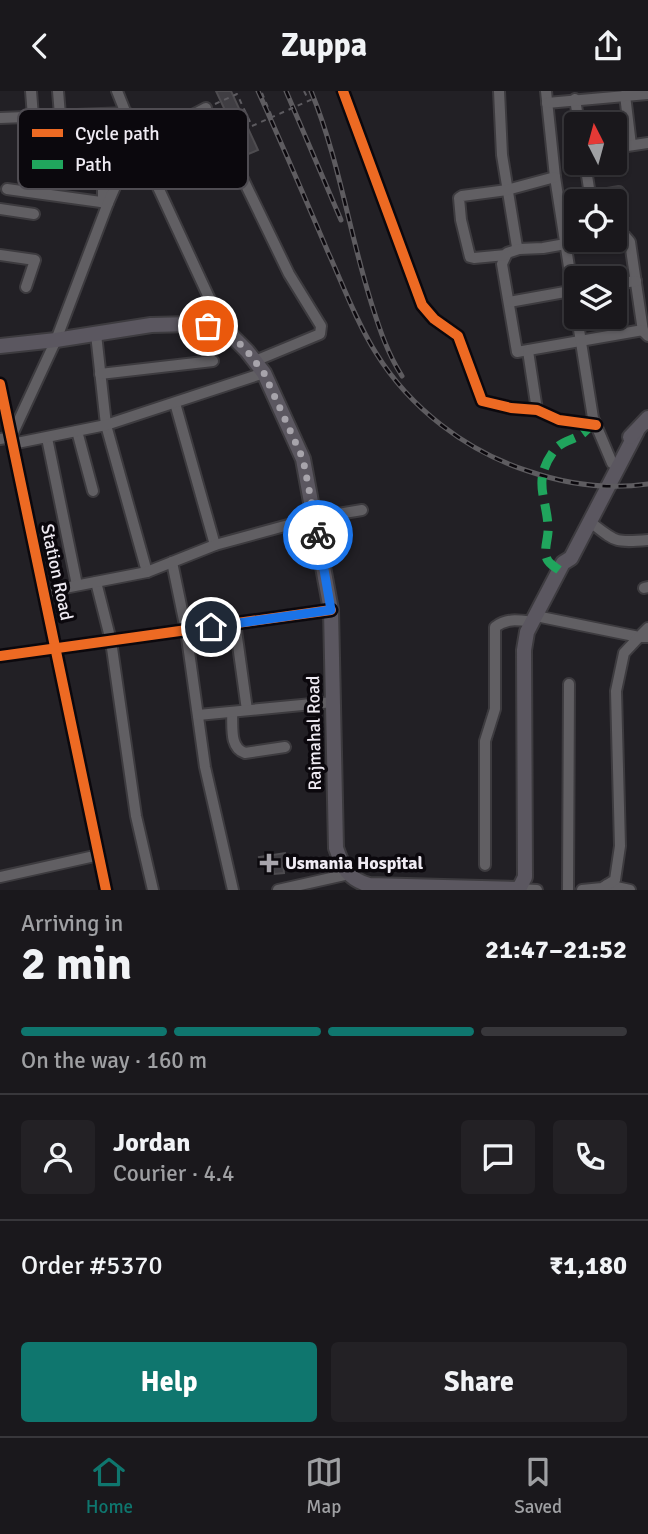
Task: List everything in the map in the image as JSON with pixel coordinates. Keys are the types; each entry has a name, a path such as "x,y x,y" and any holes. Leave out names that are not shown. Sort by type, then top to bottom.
{"main road":[{"path":"0,346 151,325 181,324 224,331"},
{"name":"Rajmahal Road","path":"224,331 240,343 260,367 303,459 331,610 336,848 354,882"},
{"path":"354,882 369,885 519,889 525,877 523,672 527,632 563,563 563,555 598,486 624,443 648,418"},
{"path":"563,563 571,558 637,431"}],"street":[{"path":"31,91 32,109"},
{"path":"58,91 60,109"},
{"path":"117,91 125,109"},
{"path":"343,91 422,305 434,319 458,336 482,401 511,408 537,410 559,420 596,425"},
{"path":"499,91 502,155 519,249"},
{"path":"564,232 546,97 575,99 648,94"},
{"path":"625,95 631,145"},
{"path":"575,99 577,112"},
{"path":"0,118 18,117"},
{"path":"627,146 648,143"},
{"path":"555,177 507,190 462,196 458,203 470,257 506,255 519,249 564,244"},
{"path":"7,189 106,203"},
{"path":"105,189 106,203"},
{"path":"113,189 55,340 8,440 47,438 106,425 176,403 260,367 320,334 321,326 289,274 248,189"},
{"path":"159,189 224,331"},
{"path":"0,209 34,214"},
{"path":"506,255 502,264 515,348 517,352 528,351 645,333 630,242 627,238"},
{"path":"0,255 35,260 26,287"},
{"path":"627,282 636,281"},
{"path":"509,302 564,292"},
{"path":"578,329 596,425 612,463"},
{"path":"96,334 106,425 147,572"},
{"path":"528,351 537,410"},
{"path":"100,374 213,361"},
{"name":"Station Road","path":"0,384 8,440 44,593 106,890"},
{"path":"176,403 215,545"},
{"path":"76,431 93,491"},
{"path":"47,438 77,585"},
{"path":"44,593 147,572 215,545 314,518 362,510"},
{"path":"589,521 612,540 620,543 648,540"},
{"path":"172,562 186,630 205,767 233,890"},
{"path":"96,582 111,641 136,816 153,890"},
{"path":"0,656 331,610"},
{"path":"485,865 485,741 495,709 495,627 504,622 534,619 643,637"},
{"path":"235,623 247,710"},
{"path":"613,887 620,846 616,691 624,653 643,637 648,628"},
{"path":"568,890 569,684"},
{"path":"198,715 333,702"},
{"path":"232,712 235,746 239,751 245,753 285,747"},
{"path":"0,877 99,855"},
{"path":"278,890 354,882"},
{"path":"582,890 613,887 630,890"},
{"path":"519,889 537,890"}],"path":[{"path":"304,91 309,101"},
{"path":"262,93 272,117"},
{"path":"206,108 237,94 244,109"},
{"path":"248,119 251,126 315,98"}],"building":[{"path":"216,91 231,91 239,109 224,109"},
{"path":"248,128 258,150 248,154"},
{"path":"285,853 287,859 283,863 284,873 274,874 273,869 268,869 268,866 261,867 259,857"}],"railway":[{"path":"258,91 362,328 376,353 405,392 442,425 483,452 505,462 542,476 572,482 602,486 648,484"},
{"path":"286,91 341,220"},
{"path":"311,91 329,143 371,302 380,330 402,376"}],"marked path":[{"path":"559,570 549,562 546,555 548,527 542,490 543,472 557,447 582,434 591,424"}],"cycle path":[{"path":"343,91 422,305 434,319 458,336 482,401 511,408 537,410 559,420 596,425"},
{"path":"0,384 106,890"},
{"path":"0,656 331,610"}],"way so far":[{"path":"208,326 231,335 264,373 303,459 318,535"}],"place":[{"name":"Usmania Hospital","path":"269,863"}],"route":[{"path":"211,627 331,610 318,535"}]}
